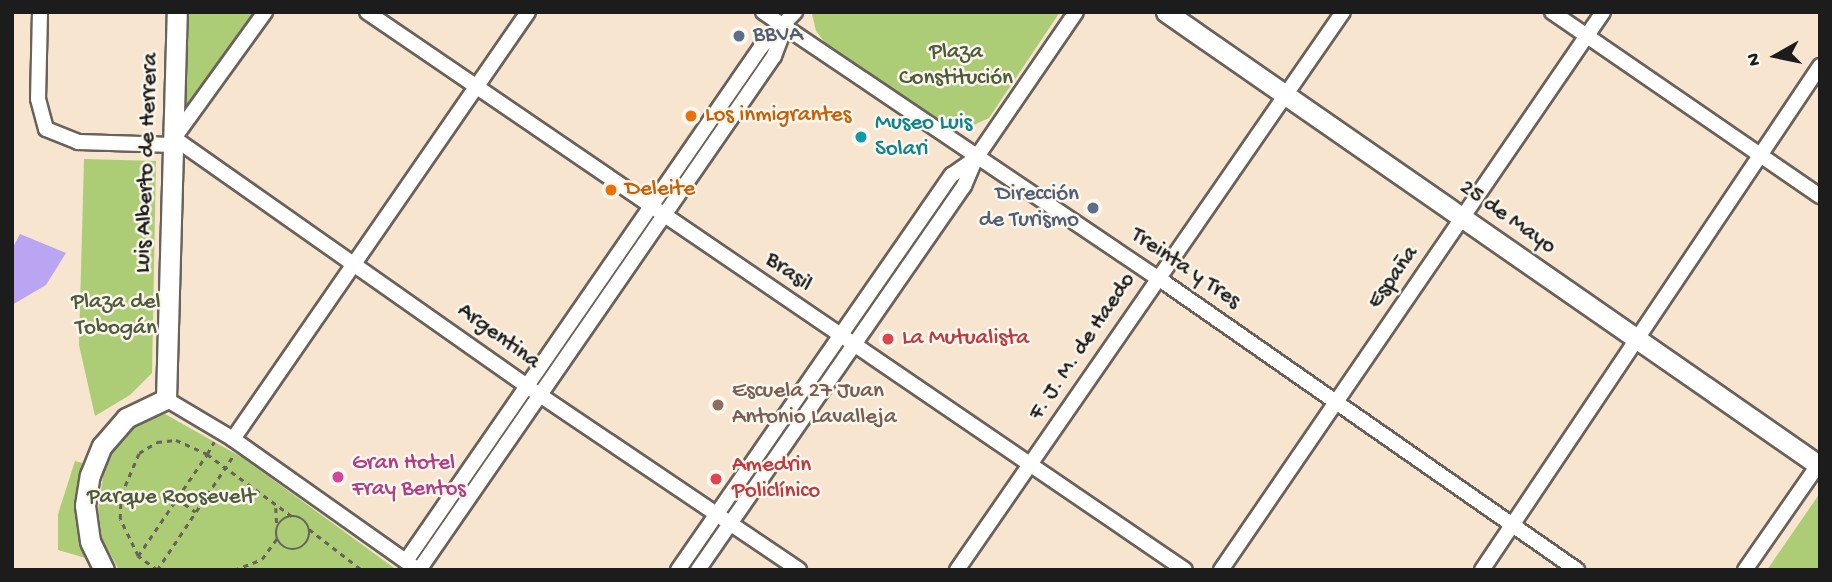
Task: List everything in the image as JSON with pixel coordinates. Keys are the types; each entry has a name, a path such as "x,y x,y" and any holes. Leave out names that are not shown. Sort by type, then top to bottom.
{"street":[{"path":"40,12 38,99 46,129 67,141 174,141 265,12"},
{"name":"Luis Alberto de Herrera","path":"166,399 177,12"},
{"name":"Brasil","path":"367,12 839,337 1185,570"},
{"path":"233,439 528,12"},
{"name":"Treinta y Tres","path":"763,12 1336,400 1577,570"},
{"path":"104,570 90,541 86,517 90,475 102,446 126,418 166,399 233,439 414,567 657,210 774,56 785,27 795,12"},
{"path":"698,570 964,186 976,158 1076,12"},
{"name":"25 de Mayo","path":"1167,12 1819,465"},
{"name":"F. J. M. de Haedo","path":"957,570 1343,12"},
{"path":"1552,12 1820,196"},
{"name":"España","path":"1221,570 1603,12"},
{"path":"1482,570 1820,66"},
{"name":"Argentina","path":"174,141 356,263 534,391 799,570"},
{"path":"678,570 952,175 976,158"},
{"path":"1745,570 1819,465"}],"path":[{"path":"204,436 214,442"},
{"path":"235,455 227,467 196,512 157,570 138,556 127,540 120,507 127,473 139,453 157,442 176,440 207,454 227,467 276,508 301,519 309,529 362,570"},
{"path":"138,556 207,454"},
{"path":"176,498 196,512"},
{"path":"234,570 262,559 273,550 277,538 276,508"},
{"path":"301,519 309,508"},
{"path":"277,527 293,517"},
{"path":"277,538 284,548 299,549 307,542 309,529"}],"green space":[{"path":"183,12 254,12 188,108 181,103"},
{"name":"Plaza Constitución","path":"1060,12 989,118 965,129 949,126 826,44 816,31 812,14"},
{"name":"Plaza del Tobogán","path":"84,159 156,161 152,373 130,395 95,416 79,345"},
{"name":"Parque Roosevelt","path":"165,414 243,458 397,570 119,570 102,539 98,511 104,470 112,448 125,433 142,421"},
{"path":"75,461 86,464 89,559 58,550 58,514"},
{"path":"1820,493 1820,570 1767,570"}],"building":[{"path":"20,234 66,253 46,285 12,305 12,249"}],"place":[{"name":"BBVA","path":"739,36"},
{"name":"Los inmigrantes","path":"691,116"},
{"name":"Museo Luis Solari","path":"861,137"},
{"name":"Deleite","path":"611,190"},
{"name":"Dirección de Turismo","path":"1093,208"},
{"name":"La Mutualista","path":"888,339"},
{"name":"Escuela 27 Juan Antonio Lavalleja","path":"718,405"},
{"name":"Gran Hotel Fray Bentos","path":"338,477"},
{"name":"Amedrin Policlínico","path":"716,479"}]}
